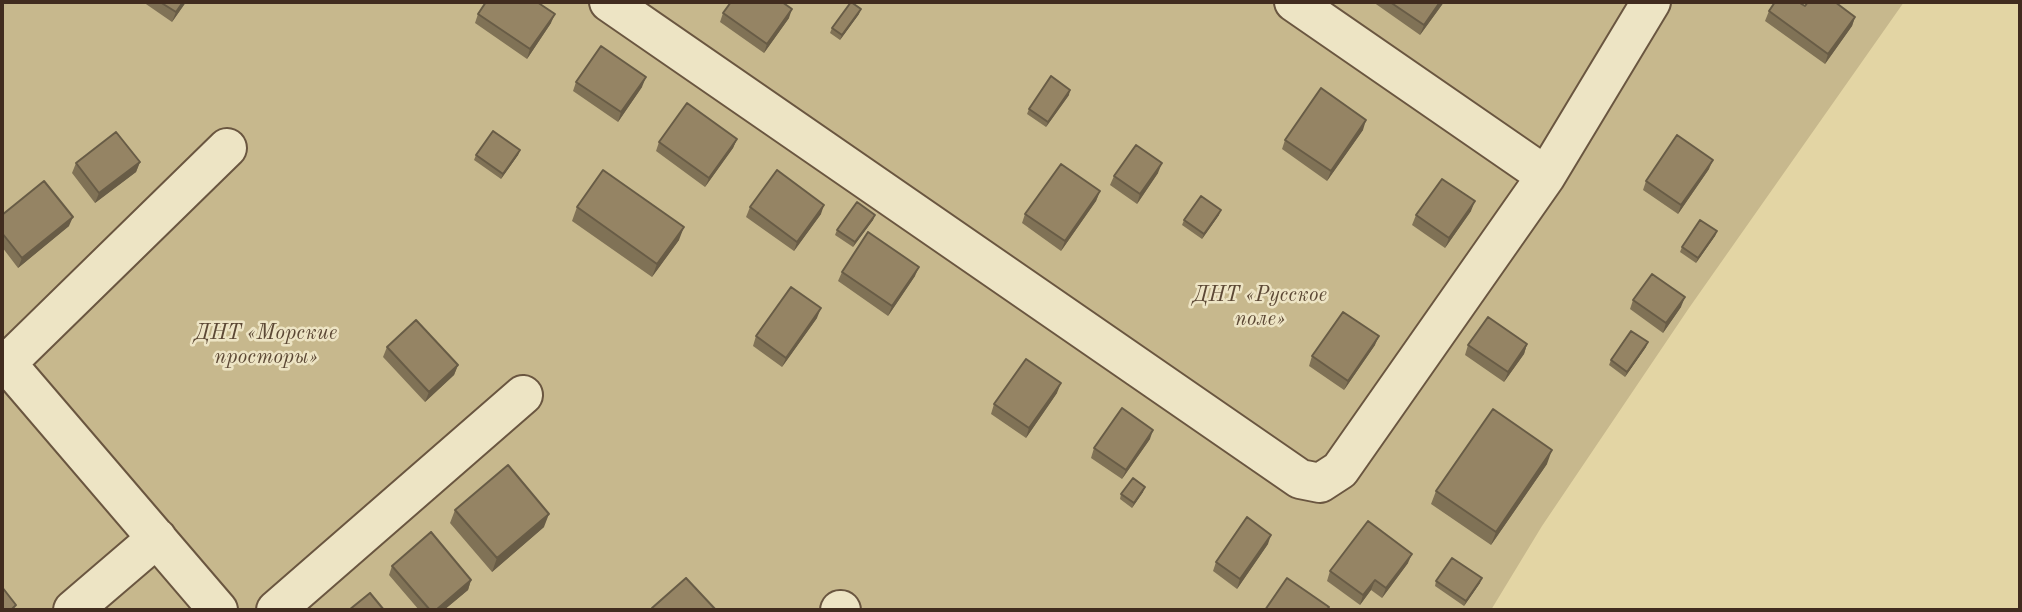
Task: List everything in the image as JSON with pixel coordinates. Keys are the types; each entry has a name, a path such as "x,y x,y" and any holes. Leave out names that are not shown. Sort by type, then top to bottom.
{"street":[{"path":"609,2 1300,479 1320,483 1340,470 1546,176 1651,2"},
{"path":"1294,2 1546,176"},
{"path":"218,610 4,360 227,148"},
{"path":"276,610 523,395"},
{"path":"73,610 157,538"}],"green space":[{"name":"ДНТ «Русское поле»","path":"2,2 1904,2 1689,308 1542,526 1491,610 2,610"}],"building":[{"path":"160,2 183,2 176,12"},
{"path":"486,2 537,2 555,14 530,49 478,14"},
{"path":"731,2 782,2 792,9 767,44 723,13"},
{"path":"851,2 861,9 842,35 832,28"},
{"path":"1390,2 1440,2 1424,25"},
{"path":"1775,2 1798,2 1805,6 1808,2 1835,2 1855,17 1828,54 1769,11"},
{"path":"601,46 646,77 621,112 576,82"},
{"path":"1051,76 1070,90 1048,122 1029,109"},
{"path":"1321,88 1366,120 1331,171 1285,140"},
{"path":"687,103 737,139 709,178 659,142"},
{"path":"493,131 520,150 503,174 476,155"},
{"path":"116,132 140,162 99,193 76,163"},
{"path":"1677,135 1713,160 1681,205 1646,181"},
{"path":"1136,145 1162,163 1140,194 1114,176"},
{"path":"1061,164 1100,191 1065,241 1025,214"},
{"path":"603,170 684,227 657,264 577,207"},
{"path":"777,170 824,205 797,242 750,207"},
{"path":"1442,179 1475,201 1449,238 1416,215"},
{"path":"44,181 73,217 22,258 2,233 2,215"},
{"path":"1201,196 1221,210 1204,234 1184,220"},
{"path":"857,202 875,215 855,242 837,230"},
{"path":"1700,220 1717,231 1698,258 1682,247"},
{"path":"868,232 919,267 892,306 842,272"},
{"path":"1652,274 1685,297 1666,323 1633,300"},
{"path":"791,287 821,308 786,358 756,336"},
{"path":"1343,312 1379,336 1348,381 1312,356"},
{"path":"1488,317 1527,344 1508,372 1468,345"},
{"path":"416,320 458,365 429,392 387,347"},
{"path":"1631,331 1648,342 1627,372 1611,360"},
{"path":"1026,359 1061,383 1029,428 994,404"},
{"path":"1122,408 1153,430 1126,470 1094,448"},
{"path":"1493,409 1552,450 1496,532 1436,491"},
{"path":"508,465 549,514 497,558 455,510"},
{"path":"1133,478 1145,487 1134,503 1121,494"},
{"path":"1247,517 1271,535 1240,579 1216,562"},
{"path":"1368,521 1412,554 1386,588 1375,580 1363,595 1330,571"},
{"path":"431,532 471,580 436,610 430,610 392,566"},
{"path":"1452,558 1482,578 1466,601 1436,581"},
{"path":"686,578 716,610 652,608"},
{"path":"1287,578 1329,607 1327,610 1265,610"},
{"path":"2,587 16,605 11,610 2,610"},
{"path":"370,593 384,610 349,610"}],"park label":[{"name":"ДНТ «Морские просторы»","path":"266,345"}]}
